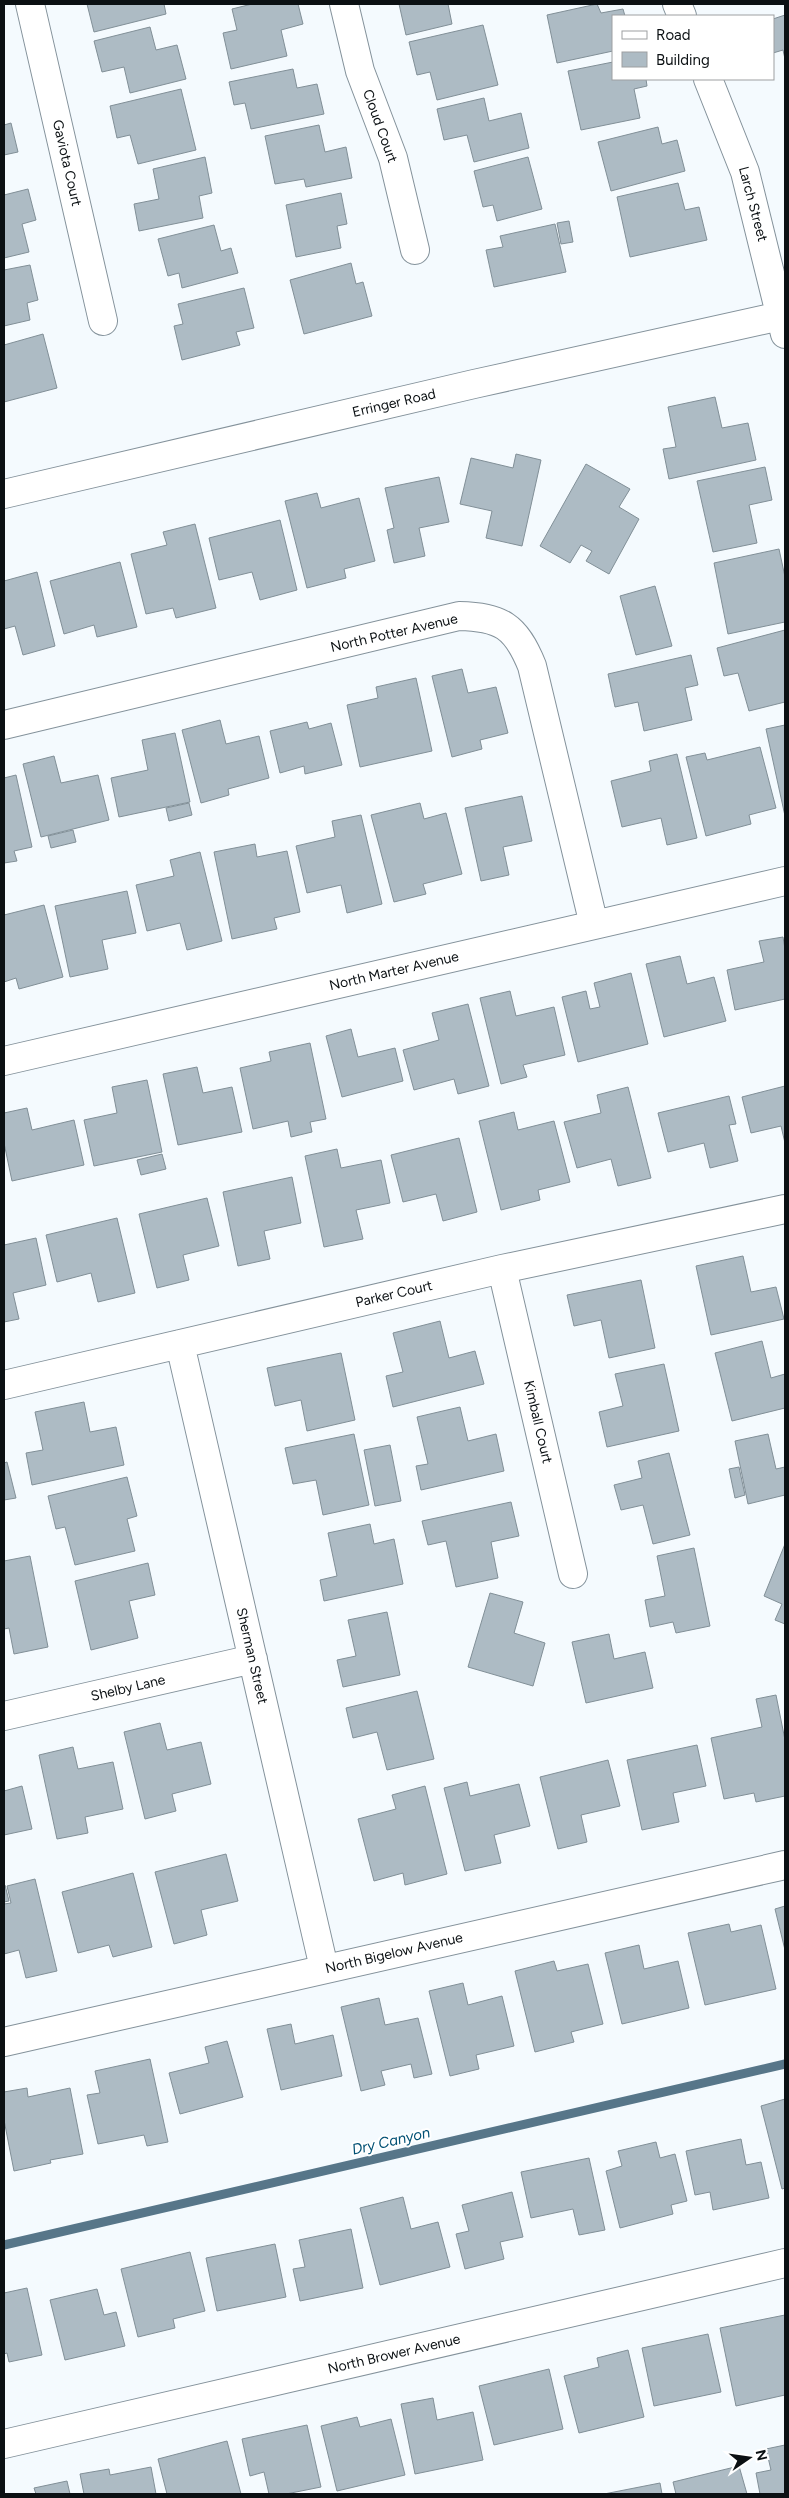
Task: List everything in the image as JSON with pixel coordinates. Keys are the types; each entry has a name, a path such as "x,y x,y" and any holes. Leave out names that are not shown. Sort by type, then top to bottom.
{"street":[{"name":"Gaviota Court","path":"30,4 104,321"},
{"name":"Cloud Court","path":"344,4 360,71 393,158 415,250"},
{"name":"Larch Street","path":"708,80 745,172 784,322"},
{"name":"Erringer Road","path":"4,494 474,384 784,322"},
{"name":"North Potter Avenue","path":"4,725 459,616 483,616 506,626 523,643 532,666 594,925"},
{"name":"North Marter Avenue","path":"4,1061 785,880"},
{"name":"Parker Court","path":"4,1385 502,1269 785,1209"},
{"name":"Kimball Court","path":"502,1269 573,1574"},
{"name":"Sherman Street","path":"180,1344 324,1968"},
{"name":"Shelby Lane","path":"4,1716 253,1659"},
{"name":"North Bigelow Avenue","path":"4,2042 785,1865"},
{"name":"North Brower Avenue","path":"4,2444 785,2263"}],"building":[{"path":"87,4 164,4 166,14 94,32"},
{"path":"252,4 298,4 303,24 281,30 287,56 231,69 223,33 237,30 232,9"},
{"path":"399,4 448,4 452,24 406,35"},
{"path":"597,4 601,13 623,9 625,15 612,15 612,51 557,63 547,15"},
{"path":"785,15 785,59 783,50 774,53 774,19"},
{"path":"483,25 498,85 437,100 430,72 417,75 409,42"},
{"path":"150,27 156,50 177,45 186,79 130,93 124,67 102,72 94,41"},
{"path":"612,62 612,80 646,80 647,86 634,89 640,118 581,130 568,71"},
{"path":"293,69 297,88 317,84 324,114 251,129 245,103 234,105 229,82"},
{"path":"181,89 196,150 138,164 130,135 117,138 110,106"},
{"path":"484,98 489,121 521,113 529,148 474,162 467,135 444,140 437,109"},
{"path":"11,123 18,152 4,155 4,125"},
{"path":"319,125 325,152 346,147 352,178 306,187 304,179 275,184 265,136"},
{"path":"658,127 662,144 677,140 685,171 611,191 598,142"},
{"path":"205,157 212,193 199,196 203,218 139,231 134,204 159,199 153,169"},
{"path":"528,157 542,209 497,221 493,205 483,207 474,171"},
{"path":"678,183 685,210 699,207 707,240 630,257 617,197"},
{"path":"28,189 36,220 22,224 29,252 4,258 4,195"},
{"path":"341,193 347,224 337,226 341,248 296,257 286,205"},
{"path":"569,221 573,242 561,244 557,223"},
{"path":"555,224 566,272 494,287 486,250 503,247 500,236"},
{"path":"214,225 221,251 231,248 238,273 182,288 179,273 168,276 158,239"},
{"path":"351,263 356,284 363,282 372,316 304,334 290,280"},
{"path":"30,265 38,300 27,303 30,320 4,326 4,270"},
{"path":"244,288 254,328 236,332 240,345 182,360 174,326 183,324 178,304"},
{"path":"43,334 57,388 4,402 4,345"},
{"path":"715,397 722,428 748,423 756,460 669,479 663,449 676,447 668,407"},
{"path":"516,454 541,460 522,546 486,538 492,511 460,504 471,458 513,468"},
{"path":"586,464 630,489 619,507 639,519 609,574 586,561 592,551 581,545 570,563 540,546"},
{"path":"765,467 772,500 749,505 757,543 713,552 697,481"},
{"path":"439,477 449,522 419,528 425,556 394,563 387,530 394,528 385,488"},
{"path":"317,493 321,508 359,498 375,561 344,569 346,578 307,588 285,501"},
{"path":"280,520 297,590 260,600 252,572 219,580 209,538"},
{"path":"195,524 216,608 176,618 173,608 146,614 131,554 167,545 163,532"},
{"path":"779,549 785,577 785,622 728,634 714,563"},
{"path":"120,562 137,627 97,637 94,625 64,634 50,581"},
{"path":"37,572 55,646 23,655 15,626 4,629 4,581"},
{"path":"655,586 672,646 636,655 620,596"},
{"path":"785,630 785,702 749,711 738,673 724,676 717,648"},
{"path":"691,655 698,685 685,688 692,720 644,731 638,702 615,707 608,674"},
{"path":"462,669 468,693 496,687 508,733 480,740 482,749 452,757 432,676"},
{"path":"416,678 432,751 360,767 347,705 378,698 376,687"},
{"path":"220,720 226,744 259,736 269,778 228,789 229,795 201,803 182,730"},
{"path":"307,722 309,729 331,723 342,765 305,774 304,766 280,773 270,731"},
{"path":"785,725 785,816 766,729"},
{"path":"175,733 190,802 119,817 111,778 148,770 142,740"},
{"path":"760,747 776,808 749,815 751,824 706,836 686,757 705,753 707,760"},
{"path":"677,754 697,838 667,845 661,818 622,827 611,781 651,771 649,761"},
{"path":"54,756 61,783 98,775 109,820 41,837 23,764"},
{"path":"16,775 32,847 14,851 17,861 4,863 4,778"},
{"path":"522,796 532,841 503,847 509,875 481,881 465,808"},
{"path":"189,803 192,815 169,821 166,808"},
{"path":"420,803 424,819 446,813 462,874 423,884 426,894 394,902 371,815"},
{"path":"361,815 382,904 347,913 341,885 307,893 296,846 335,837 332,821"},
{"path":"73,830 76,842 51,848 48,836"},
{"path":"255,844 257,857 287,851 300,912 274,918 277,929 232,939 214,852"},
{"path":"200,852 222,941 187,950 180,923 147,931 136,885 174,876 170,860"},
{"path":"127,891 136,933 102,940 108,969 70,977 55,906"},
{"path":"44,905 63,977 19,989 16,978 4,982 4,915"},
{"path":"783,937 785,949 785,999 735,1010 727,970 764,962 759,941"},
{"path":"680,956 687,984 714,977 726,1021 664,1037 646,964"},
{"path":"631,973 648,1044 578,1062 562,997 586,991 590,1009 600,1007 594,983"},
{"path":"510,991 516,1016 554,1007 565,1055 523,1065 527,1077 501,1084 480,998"},
{"path":"468,1004 489,1086 458,1094 454,1079 414,1090 403,1050 439,1040 432,1013"},
{"path":"351,1029 358,1057 395,1048 403,1081 342,1097 326,1036"},
{"path":"310,1043 326,1119 310,1122 312,1132 291,1137 288,1121 253,1129 240,1068 271,1061 269,1052"},
{"path":"197,1067 203,1093 232,1087 242,1132 178,1145 163,1074"},
{"path":"147,1080 162,1152 94,1166 84,1120 117,1113 112,1087"},
{"path":"785,1086 785,1143 781,1126 751,1133 742,1097"},
{"path":"628,1087 651,1178 618,1186 611,1159 577,1168 564,1122 601,1113 597,1095"},
{"path":"729,1096 736,1124 729,1125 738,1161 710,1168 704,1143 668,1152 658,1113"},
{"path":"27,1108 32,1130 74,1120 84,1165 12,1181 4,1143 4,1113"},
{"path":"514,1112 518,1130 554,1121 570,1182 538,1190 540,1200 501,1210 479,1121"},
{"path":"459,1138 477,1212 443,1221 436,1194 403,1202 391,1155"},
{"path":"337,1149 341,1168 381,1160 390,1203 356,1210 363,1239 324,1247 305,1156"},
{"path":"162,1154 166,1169 141,1175 137,1160"},
{"path":"292,1177 301,1223 264,1231 270,1259 238,1266 223,1192"},
{"path":"207,1198 219,1246 183,1255 189,1280 157,1288 139,1214"},
{"path":"117,1218 135,1293 98,1302 91,1273 57,1282 46,1235"},
{"path":"36,1238 46,1285 13,1293 19,1319 4,1322 4,1245"},
{"path":"743,1256 751,1292 776,1287 784,1319 711,1335 696,1266"},
{"path":"641,1280 655,1348 609,1358 601,1320 574,1326 567,1295"},
{"path":"440,1321 449,1358 475,1351 484,1384 393,1407 386,1376 403,1372 393,1333"},
{"path":"762,1341 771,1378 785,1374 785,1408 732,1421 715,1353"},
{"path":"341,1353 355,1420 307,1431 301,1400 275,1406 267,1368"},
{"path":"664,1364 679,1431 607,1447 599,1412 623,1406 615,1374"},
{"path":"84,1402 90,1432 116,1427 124,1465 32,1485 26,1453 43,1450 35,1412"},
{"path":"460,1407 468,1441 496,1434 504,1471 421,1490 416,1466 428,1464 417,1417"},
{"path":"354,1434 369,1505 323,1515 316,1480 293,1484 285,1448"},
{"path":"768,1434 776,1469 785,1467 785,1495 748,1504 735,1441"},
{"path":"390,1445 401,1501 375,1506 364,1450"},
{"path":"669,1453 690,1535 653,1544 643,1505 621,1510 614,1485 642,1478 638,1461"},
{"path":"7,1462 16,1498 4,1500 4,1463"},
{"path":"739,1467 745,1495 735,1498 729,1469"},
{"path":"127,1477 137,1516 127,1519 135,1551 75,1565 65,1527 56,1529 48,1496"},
{"path":"511,1502 519,1536 491,1542 498,1578 456,1587 446,1541 428,1545 422,1521"},
{"path":"370,1524 374,1544 394,1539 403,1584 324,1601 320,1580 337,1576 328,1533"},
{"path":"785,1544 785,1624 775,1620 782,1604 764,1596"},
{"path":"694,1548 710,1626 676,1633 673,1622 650,1627 645,1600 665,1596 657,1556"},
{"path":"30,1556 48,1647 14,1654 9,1628 4,1629 4,1561"},
{"path":"148,1563 155,1595 129,1601 138,1638 91,1650 75,1581"},
{"path":"490,1593 523,1602 514,1633 545,1643 533,1686 468,1667"},
{"path":"387,1612 400,1675 343,1687 337,1660 356,1656 348,1620"},
{"path":"609,1634 614,1659 645,1652 653,1688 586,1703 572,1642"},
{"path":"417,1691 434,1759 387,1770 377,1732 353,1738 346,1708"},
{"path":"776,1695 785,1740 785,1796 756,1802 754,1793 724,1799 711,1738 762,1727 756,1699"},
{"path":"160,1723 167,1750 201,1742 211,1784 172,1794 176,1811 145,1819 124,1732"},
{"path":"697,1745 706,1786 673,1793 679,1822 642,1830 627,1760"},
{"path":"73,1747 78,1769 113,1762 123,1809 85,1817 88,1833 57,1839 39,1755"},
{"path":"608,1760 620,1806 581,1815 587,1842 558,1849 540,1777"},
{"path":"467,1782 470,1796 519,1784 530,1826 494,1835 501,1863 465,1871 444,1788"},
{"path":"22,1786 32,1829 4,1835 4,1791"},
{"path":"425,1786 447,1874 405,1885 403,1873 374,1881 358,1819 396,1809 392,1795"},
{"path":"226,1854 238,1901 201,1910 207,1935 174,1944 155,1872"},
{"path":"133,1873 152,1947 113,1957 109,1945 78,1953 62,1892"},
{"path":"35,1879 57,1971 26,1978 19,1950 4,1954 4,1904 11,1903 7,1886"},
{"path":"4,1886 9,1901 4,1902"},
{"path":"785,1906 785,1950 775,1909"},
{"path":"729,1924 731,1932 761,1925 776,1989 705,2005 688,1933"},
{"path":"639,1945 644,1969 678,1961 689,2008 622,2024 605,1953"},
{"path":"554,1961 557,1971 588,1964 603,2024 571,2032 574,2042 535,2052 515,1971"},
{"path":"463,1983 468,2005 502,1996 514,2046 476,2055 479,2069 450,2076 429,1991"},
{"path":"379,1998 385,2025 418,2018 432,2074 414,2078 411,2064 381,2071 385,2085 361,2091 341,2007"},
{"path":"291,2024 295,2044 333,2035 342,2076 281,2090 267,2029"},
{"path":"227,2041 243,2097 180,2114 169,2073 209,2063 205,2047"},
{"path":"150,2059 168,2142 147,2146 144,2135 98,2144 87,2095 100,2093 95,2071"},
{"path":"27,2088 28,2097 70,2088 83,2154 50,2160 51,2163 14,2171 4,2120 4,2092"},
{"path":"785,2099 785,2188 782,2189 761,2106"},
{"path":"741,2139 746,2165 761,2162 769,2198 713,2210 710,2192 695,2195 686,2151"},
{"path":"656,2142 660,2158 675,2154 687,2201 671,2205 673,2214 620,2228 606,2171 622,2166 618,2151"},
{"path":"589,2158 605,2230 579,2235 573,2209 531,2218 521,2172"},
{"path":"512,2192 523,2237 500,2242 504,2259 465,2269 456,2234 469,2231 462,2205"},
{"path":"403,2197 411,2229 438,2222 450,2267 380,2285 360,2208"},
{"path":"351,2229 363,2288 300,2301 293,2269 305,2267 299,2240"},
{"path":"275,2244 286,2297 217,2311 206,2258"},
{"path":"190,2252 205,2311 173,2319 175,2328 138,2337 121,2269"},
{"path":"27,2288 42,2355 9,2362 7,2353 4,2354 4,2293"},
{"path":"97,2289 104,2315 116,2312 125,2346 65,2360 50,2300"},
{"path":"785,2315 785,2395 736,2406 720,2328"},
{"path":"708,2334 721,2392 654,2406 642,2348"},
{"path":"628,2350 644,2417 579,2433 564,2376 599,2367 597,2358"},
{"path":"549,2369 563,2429 494,2445 479,2386"},
{"path":"433,2398 437,2420 473,2412 483,2460 415,2474 401,2404"},
{"path":"357,2417 360,2427 391,2419 405,2475 337,2491 321,2426"},
{"path":"307,2425 321,2487 286,2494 269,2494 264,2472 250,2476 242,2439"},
{"path":"227,2441 241,2494 167,2494 158,2459"},
{"path":"785,2445 785,2494 760,2494 756,2473 771,2470 766,2449"},
{"path":"739,2466 747,2494 676,2494 673,2482"},
{"path":"151,2467 156,2494 84,2494 80,2474 109,2469 110,2475"},
{"path":"67,2481 70,2494 36,2494 34,2488"},
{"path":"660,2483 662,2494 604,2494"}],"waterway":[{"name":"Dry Canyon","path":"4,2245 785,2064"}]}
